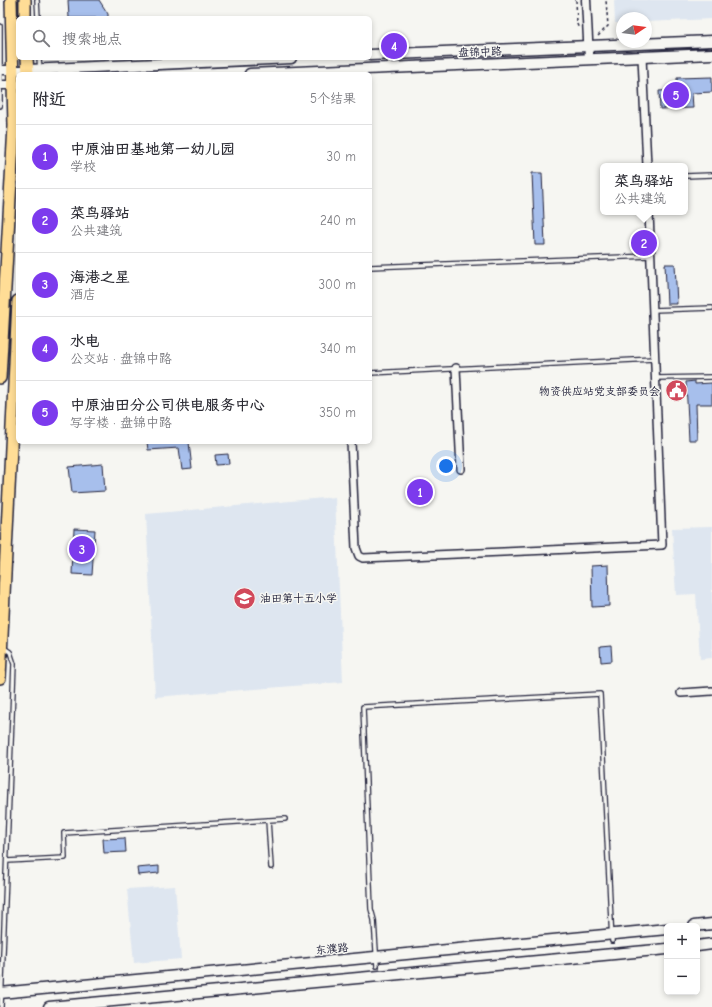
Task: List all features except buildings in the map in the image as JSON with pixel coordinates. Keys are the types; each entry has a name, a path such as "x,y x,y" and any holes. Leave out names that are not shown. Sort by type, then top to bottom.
{"main road":[{"path":"0,378 16,85 11,0"},
{"path":"25,0 25,16"},
{"name":"盘锦中路","path":"372,55 712,40"},
{"name":"盘锦中路","path":"336,72 712,54"},
{"path":"27,60 28,72 255,60"},
{"path":"0,678 16,342"},
{"path":"700,925 712,924"},
{"name":"东濮路","path":"0,993 612,938 664,929"},
{"path":"700,946 712,944"},
{"path":"49,1007 664,949"}],"street":[{"path":"586,0 589,60"},
{"path":"642,57 647,163"},
{"path":"1,70 28,72"},
{"path":"1,85 16,85"},
{"path":"351,444 356,548 359,556 363,558 662,545 649,215"},
{"path":"456,368 461,469"},
{"path":"681,693 712,691"}],"lane":[{"path":"37,0 38,16"},
{"path":"0,26 0,106"},
{"path":"39,60 40,72"},
{"path":"688,176 712,175"},
{"path":"372,267 650,256"},
{"path":"652,310 712,308"},
{"path":"372,372 654,359"},
{"path":"655,378 712,377"},
{"path":"1,646 10,652 14,664 1,1007"},
{"path":"377,966 374,920 370,909 363,707 600,694 612,938"},
{"path":"7,862 65,858 64,833 284,819"},
{"path":"268,820 271,867"}],"path":[{"path":"588,45 608,26 606,0"}],"shaded area":[{"path":"614,0 712,0 712,19 652,22 652,12 616,12 615,23"},
{"name":"油田第十五小学","path":"335,497 343,682 155,697 146,514"},
{"path":"712,527 712,658 700,659 696,594 676,595 672,528"},
{"path":"175,886 181,959 134,963 127,889"}],"place":[{"name":"水电","path":"394,46"},
{"name":"中原油田分公司供电服务中心","path":"676,95"},
{"name":"菜鸟驿站","path":"644,243"},
{"name":"物资供应站党支部委员会","path":"676,391"},
{"name":"中原油田基地第一幼儿园","path":"420,492"},
{"name":"海港之星","path":"82,549"},
{"name":"油田第十五小学","path":"245,598"}]}
